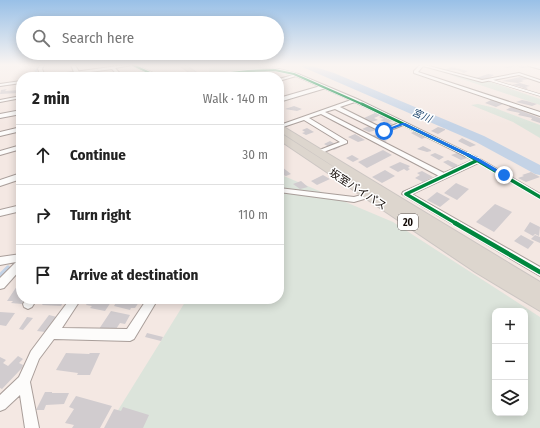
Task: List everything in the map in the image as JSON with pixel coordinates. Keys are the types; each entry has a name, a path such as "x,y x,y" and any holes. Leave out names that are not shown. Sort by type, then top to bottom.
{"highway":[{"name":"坂室バイパス","path":"284,131 540,290"},
{"name":"坂室バイパス","path":"284,132 368,195 480,268 540,303"}],"street":[{"path":"319,85 355,100 478,160 540,197"},
{"path":"454,85 540,114"},
{"path":"284,99 324,87"},
{"path":"0,101 16,98"},
{"path":"284,127 355,100"},
{"path":"336,107 384,131 404,124"},
{"path":"321,112 444,176"},
{"path":"0,116 16,113"},
{"path":"305,118 345,142 318,152"},
{"path":"0,134 16,130"},
{"path":"0,153 16,148"},
{"path":"478,160 406,194 540,272"},
{"path":"0,183 16,178"},
{"path":"284,191 354,200 368,195"},
{"path":"0,213 16,209"},
{"path":"0,261 16,259"},
{"path":"0,285 16,267"},
{"path":"0,404 24,382 35,355 72,304"},
{"path":"51,333 130,335 150,304"},
{"path":"24,382 32,428"}],"lane":[{"path":"507,85 540,95"}],"shaded area":[{"path":"480,85 500,85 540,99 540,105"},
{"path":"478,104 495,108 540,125 540,138 513,122 471,105"},
{"path":"284,176 393,222 526,308 492,308 492,416 528,416 528,309 540,317 540,428 107,428 184,304 284,304"}],"building":[{"path":"512,85 530,86 525,87 528,88 526,89"},
{"path":"1,90 16,90 16,93 0,94"},
{"path":"491,100 501,101 498,102 503,104 496,107 485,103"},
{"path":"522,100 537,104 532,106 516,102"},
{"path":"294,106 302,109 297,111 285,109"},
{"path":"511,107 540,118 540,123 531,120 532,118 518,115 520,113 506,110"},
{"path":"375,113 381,115 374,118 378,120 371,122 364,118"},
{"path":"383,115 393,121 389,122 393,124 391,125 380,120 384,119 379,117"},
{"path":"369,126 377,130 369,132 362,129"},
{"path":"438,127 445,130 438,134 431,131"},
{"path":"307,128 314,132 306,135 302,133 305,132 302,130"},
{"path":"415,131 426,137 422,139 411,133"},
{"path":"381,132 388,136 383,139 387,141 383,143 377,139 381,138 372,136"},
{"path":"355,134 365,140 358,142 348,137"},
{"path":"462,138 476,145 470,147 458,141"},
{"path":"330,141 340,147 334,150 324,144"},
{"path":"423,146 431,151 427,152 417,149"},
{"path":"383,150 392,155 367,168 358,162"},
{"path":"435,153 444,157 439,160 430,155"},
{"path":"457,153 467,158 461,160 451,155"},
{"path":"352,155 359,159 353,162 346,158"},
{"path":"448,160 458,165 453,168 443,162"},
{"path":"400,162 410,166 408,168 410,169 407,171 404,169 398,172 389,167"},
{"path":"284,169 291,174 284,175"},
{"path":"385,170 395,176 382,183 372,177"},
{"path":"422,171 433,177 423,182 415,178 420,175 417,173"},
{"path":"531,172 540,177 526,182 518,178 524,176 522,175"},
{"path":"323,175 330,179 317,185 311,181"},
{"path":"301,181 308,187 300,189 293,184"},
{"path":"456,183 469,189 457,200 444,193"},
{"path":"437,192 450,199 440,207 427,200"},
{"path":"495,204 512,212 494,232 476,222"},
{"path":"530,222 540,227 539,236 535,234 533,236 524,231"},
{"path":"521,235 534,242 528,249 514,241"},
{"path":"535,235 540,237 540,243 531,239"},
{"path":"16,288 16,303 11,303 13,301 7,301"},
{"path":"43,304 62,304 61,306 42,305"},
{"path":"110,304 105,311 90,308 92,306 86,305"},
{"path":"115,304 138,304 135,308 131,308 130,310 114,306"},
{"path":"111,311 130,315 125,324 120,323 114,332 99,329"},
{"path":"0,312 15,313 6,326 0,325"},
{"path":"49,315 57,317 45,332 37,331"},
{"path":"27,317 33,318 23,330 19,329"},
{"path":"147,333 163,337 161,341 145,337"},
{"path":"66,353 100,353 90,375 77,375 78,373 56,370"},
{"path":"18,356 23,359 19,363 23,365 22,368 2,389 0,388 0,357 6,360 3,363 8,366"},
{"path":"45,392 69,393 64,404 46,405 44,410 36,410"},
{"path":"76,396 112,406 100,428 72,428 74,425 65,423 74,409 69,407"},
{"path":"123,407 149,415 143,428 104,428 114,409 121,411"}],"waterway":[{"name":"宮川","path":"354,85 480,139 540,171"},
{"path":"0,275 8,267"}],"cycle path":[{"path":"320,85 355,100 478,160 540,197"},
{"path":"478,160 406,194 540,272"}],"route":[{"path":"384,131 404,124 478,160 504,175"}]}
